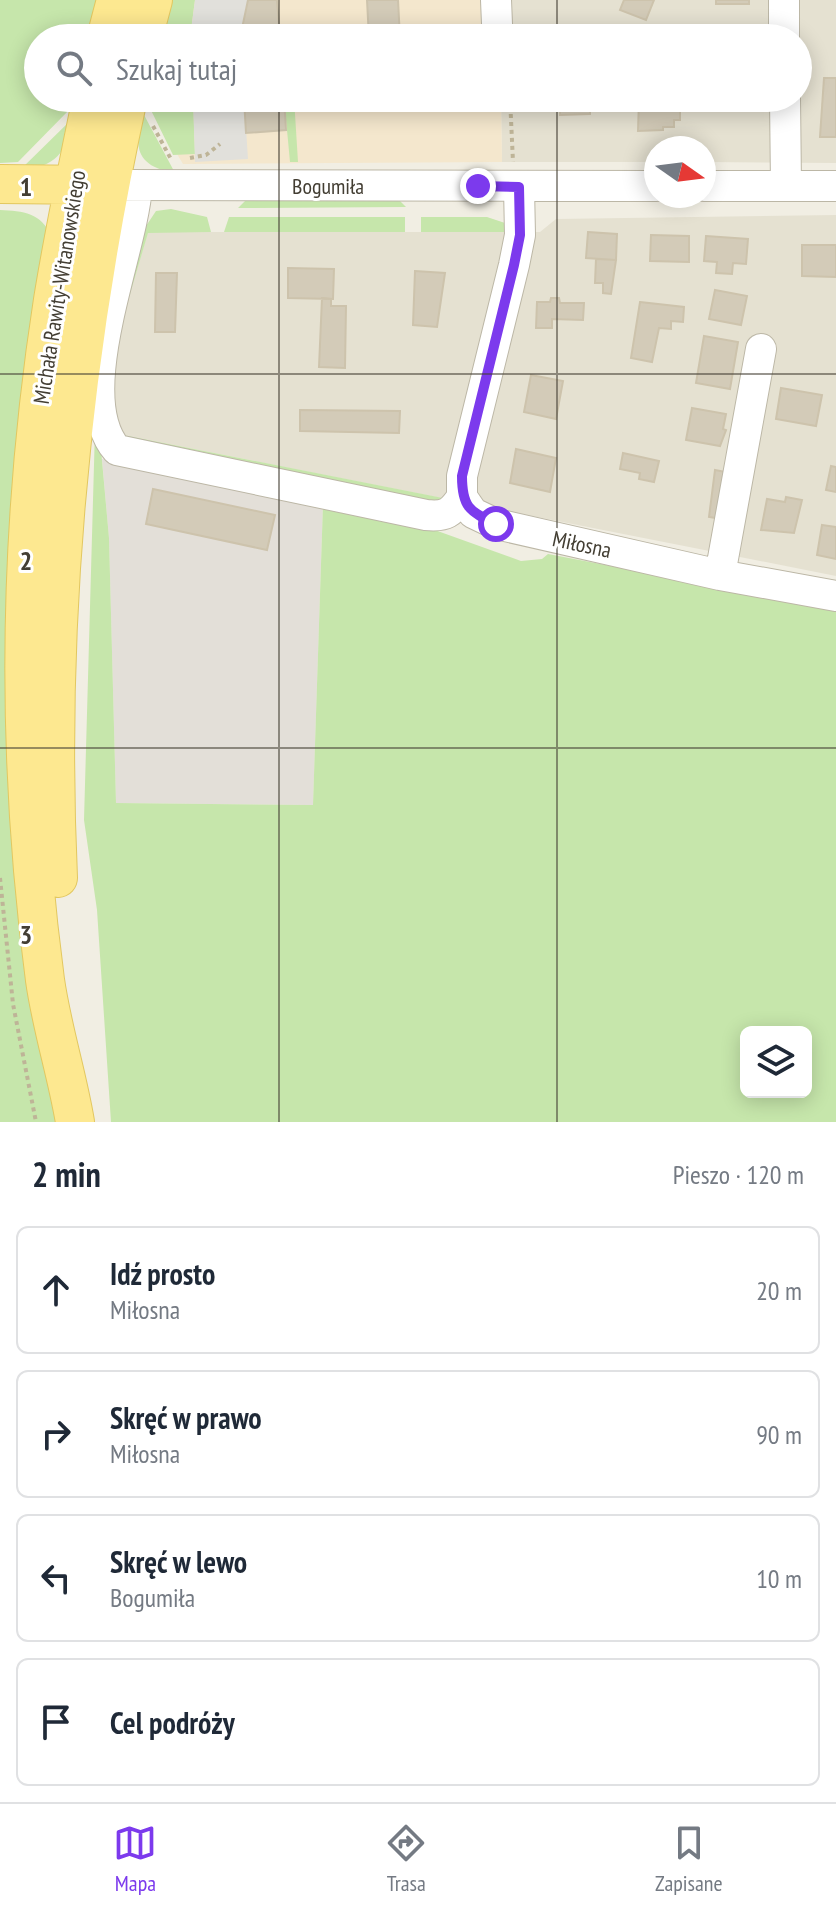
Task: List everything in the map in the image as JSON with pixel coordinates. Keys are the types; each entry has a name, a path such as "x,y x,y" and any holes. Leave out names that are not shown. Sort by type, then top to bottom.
{"main road":[{"path":"110,24 116,0"},
{"path":"147,24 153,0"},
{"name":"Michała Rawity-Witanowskiego","path":"73,1111 57,849 56,737 63,541 70,449 84,327 107,185 94,112"},
{"name":"Michała Rawity-Witanowskiego","path":"73,1111 59,1062 45,980 28,801 23,656 32,478 53,303 107,185 136,112"},
{"name":"Bogumiła","path":"0,184 107,185"}],"street":[{"path":"784,0 784,24"},
{"path":"785,112 786,186"},
{"path":"107,185 100,393 108,440 117,450 442,517 451,512 462,497 470,437 517,250 516,178"},
{"name":"Bogumiła","path":"107,185 516,178 644,185"},
{"path":"716,186 836,186"},
{"path":"720,575 761,349"},
{"name":"Miłosna","path":"462,497 473,513 496,524 720,575 836,596"}],"path":[{"path":"142,112 176,168"},
{"path":"511,112 516,178"},
{"path":"172,161 206,155 220,144"},
{"path":"0,878 13,1004 36,1122"}],"shaded area":[{"path":"179,0 482,0 483,24 172,24"},
{"path":"195,0 248,0 243,24 192,24"},
{"path":"482,0 836,0 836,163 716,162 716,136 644,136 644,162 502,162 501,112 812,112 812,24 483,24"},
{"path":"169,112 501,112 502,162 183,164 177,154"},
{"path":"193,112 245,112 248,159 195,162"},
{"path":"836,215 836,576 118,434 106,409 120,328 148,232 540,232 556,219"},
{"path":"102,459 323,504 313,805 116,803 109,538"}],"green space":[{"path":"0,0 107,0 101,24 24,24 24,112 67,112 18,162 0,163"},
{"path":"162,0 195,0 192,24 155,24"},
{"path":"152,112 194,112 195,154 173,155"},
{"path":"285,112 295,112 298,162 290,162"},
{"path":"143,113 175,173 152,165 141,153 138,136"},
{"path":"72,119 67,141 58,156 42,166 19,171"},
{"path":"247,199 398,199 406,207 238,208"},
{"path":"171,209 207,217 211,232 148,233 120,328 144,229 156,211"},
{"path":"0,210 16,211 37,218 51,236 32,382 59,1122 0,1122"},
{"path":"229,217 405,217 405,232 224,232"},
{"path":"421,217 487,217 505,223 506,232 421,232"},
{"path":"96,394 109,538 116,803 313,805 323,504 418,524 521,561 542,559 548,554 836,609 836,1122 111,1122 97,910 84,820"},
{"path":"118,434 448,499 427,509 134,449"}],"building":[{"path":"248,0 277,0 279,24 243,24"},
{"path":"367,0 398,0 399,24 368,24"},
{"path":"624,0 654,0 646,20 620,10"},
{"path":"716,0 749,0 749,4 716,4"},
{"path":"824,78 836,78 836,137 820,137"},
{"path":"245,112 285,112 286,130 246,133"},
{"path":"560,112 590,112 590,114 560,115"},
{"path":"639,112 680,112 680,120 674,120 674,127 638,131"},
{"path":"588,232 617,234 616,260 586,258"},
{"path":"651,235 689,236 689,262 650,261"},
{"path":"706,236 748,239 746,264 733,263 732,274 716,273 717,262 704,261"},
{"path":"802,245 836,245 836,277 802,276"},
{"path":"596,259 616,260 611,294 603,293 603,283 595,283"},
{"path":"288,268 334,269 333,299 288,298"},
{"path":"415,271 445,273 437,327 413,325"},
{"path":"156,273 177,273 175,332 155,332"},
{"path":"715,290 747,296 741,325 709,319"},
{"path":"322,298 331,299 331,306 346,306 345,368 319,367"},
{"path":"551,298 559,298 560,303 584,303 583,320 552,319 552,328 536,328 537,302 550,302"},
{"path":"640,302 684,307 683,322 671,321 671,329 659,328 652,362 631,358"},
{"path":"704,336 738,342 730,389 696,383"},
{"path":"531,375 563,381 556,419 524,412"},
{"path":"781,388 822,395 816,426 776,419"},
{"path":"692,408 726,414 723,429 726,430 720,446 686,440"},
{"path":"300,410 400,411 399,433 300,431"},
{"path":"516,449 556,458 550,492 510,483"},
{"path":"623,453 659,461 654,482 639,479 640,473 620,469"},
{"path":"831,466 836,467 836,492 826,490"},
{"path":"715,470 731,473 722,519 709,517"},
{"path":"153,489 275,515 267,550 146,524"},
{"path":"786,497 802,500 794,533 761,530 767,499 785,502"},
{"path":"822,525 836,527 836,559 817,555"}],"route":[{"path":"478,186 519,187 520,235 462,476 462,497 473,513 496,524"}]}
